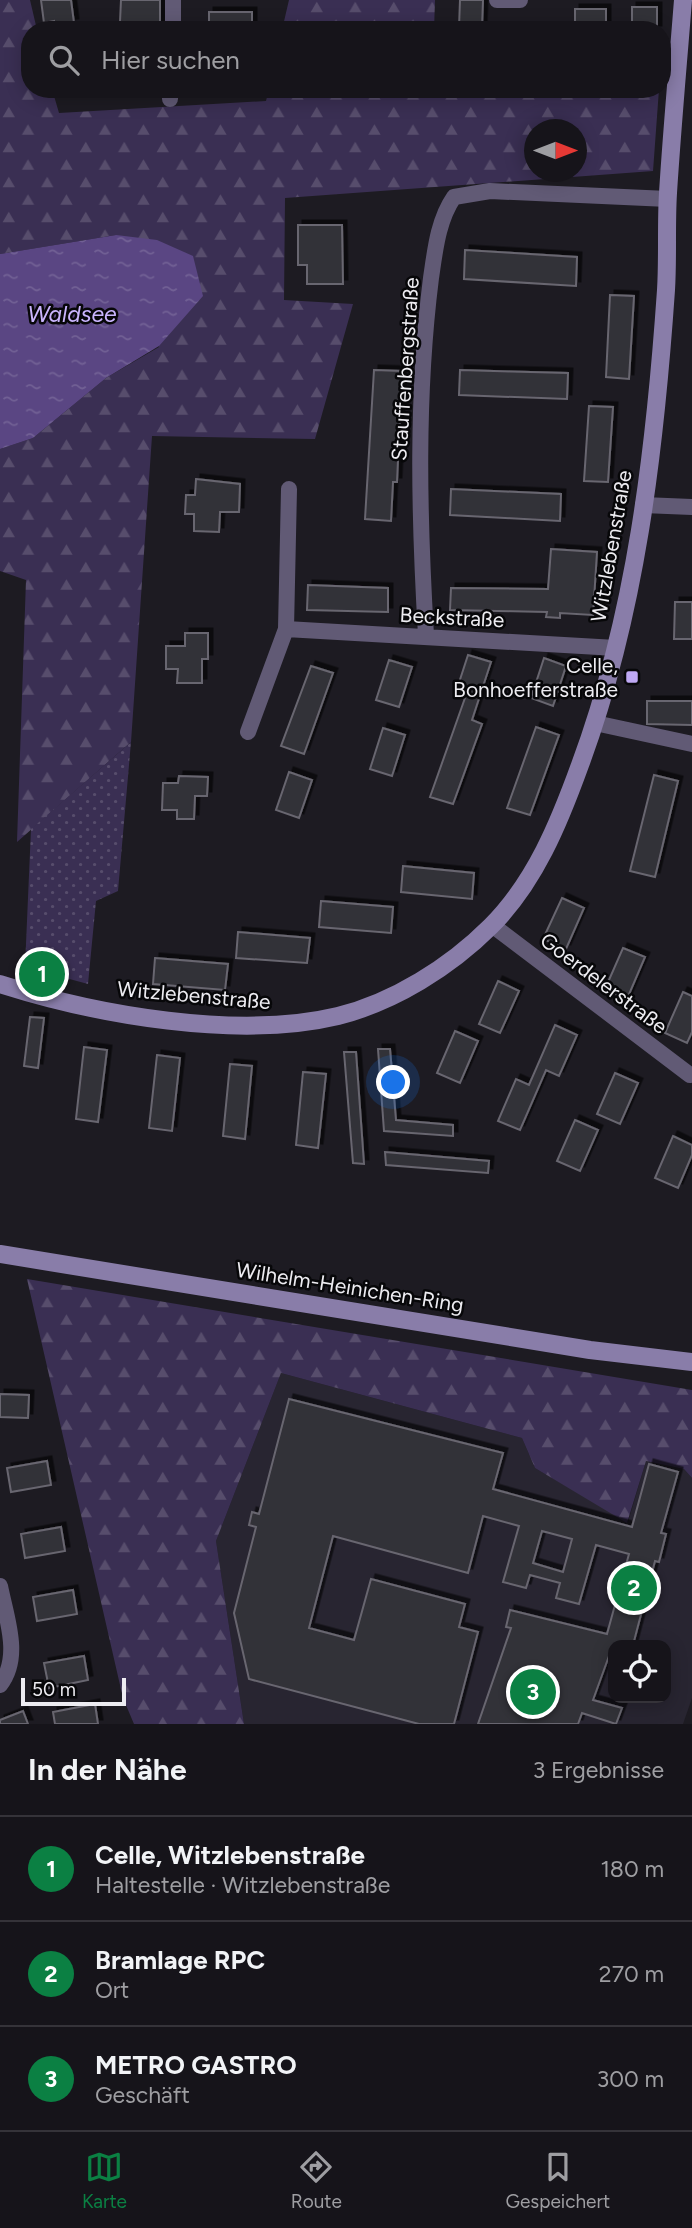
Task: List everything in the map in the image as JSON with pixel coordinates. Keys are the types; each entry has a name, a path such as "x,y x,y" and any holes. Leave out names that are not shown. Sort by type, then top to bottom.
{"street":[{"path":"173,0 173,21"},
{"path":"497,0 520,0"},
{"name":"Witzlebenstraße","path":"0,984 140,1017 274,1026 337,1016 392,995 438,969 492,925 543,856 595,723 616,648 643,505 666,291 668,199 683,0"},
{"name":"Stauffenbergstraße","path":"426,635 419,516 425,318 433,260 448,206 454,197 490,191 668,199"},
{"path":"247,732 286,629 289,489"},
{"path":"643,505 692,506"},
{"name":"Beckstraße","path":"286,629 616,648"},
{"path":"595,723 692,744"},
{"name":"Goerdelerstraße","path":"492,925 690,1075"},
{"name":"Wilhelm-Heinichen-Ring","path":"0,1254 590,1350 692,1362"},
{"path":"0,1586 12,1642 9,1669 0,1685"}],"shaded area":[{"path":"281,1373 522,1438 535,1468 628,1522 646,1461 684,1469 692,1478 692,1698 683,1724 244,1724 216,1541"}],"green space":[{"path":"0,0 30,0 35,21 21,21 21,98 55,98 59,113 266,101 267,98 658,98 653,171 587,176 587,119 524,119 524,180 285,198 284,300 353,304 315,439 152,436 131,742 17,842 26,580 0,571 0,449 33,438 106,378 159,347 116,235 0,254"},
{"path":"289,0 435,0 434,21 284,21"},
{"path":"131,742 118,891 96,901 88,984 25,967 31,829"},
{"path":"27,1279 692,1390 692,1478 684,1469 646,1461 627,1523 535,1468 522,1438 281,1373 216,1541 244,1724 134,1724 123,1698"}],"water":[{"name":"Waldsee","path":"116,235 157,240 193,256 203,296 159,346 106,378 33,438 0,449 0,254"}],"building":[{"path":"41,0 71,0 74,21 44,21"},
{"path":"121,0 160,0 160,21 120,21"},
{"path":"460,0 483,0 482,21 459,21"},
{"path":"632,7 657,7 657,21 632,21"},
{"path":"575,9 606,9 606,21 575,21"},
{"path":"209,12 252,12 252,21 209,21"},
{"path":"298,225 342,225 343,284 307,284 307,265 298,265"},
{"path":"465,250 577,257 576,286 464,279"},
{"path":"610,295 634,296 629,379 606,377"},
{"path":"374,370 402,371 397,482 393,482 391,521 365,519"},
{"path":"460,370 568,373 567,399 459,395"},
{"path":"589,406 613,407 608,482 584,481"},
{"path":"196,479 240,484 239,512 220,512 219,532 194,531 194,514 185,514 186,495 195,495"},
{"path":"451,489 561,494 560,521 450,515"},
{"path":"551,549 597,552 593,615 560,613 560,618 546,617 547,612 450,610 451,588 548,589"},
{"path":"308,585 388,588 388,612 307,610"},
{"path":"675,602 692,602 692,639 674,639"},
{"path":"185,633 208,633 208,659 202,659 202,683 177,683 178,669 166,669 166,646 185,646"},
{"path":"468,655 491,662 472,720 482,724 453,804 430,797 465,698 455,695"},
{"path":"544,658 566,666 553,706 531,698"},
{"path":"389,660 412,667 399,707 376,700"},
{"path":"311,666 333,673 304,754 281,746"},
{"path":"647,701 692,701 692,725 647,724"},
{"path":"536,727 559,735 530,815 507,808"},
{"path":"383,728 405,735 392,776 370,769"},
{"path":"289,772 312,780 299,818 276,810"},
{"path":"654,775 678,781 655,877 630,871"},
{"path":"179,776 208,777 207,796 195,796 194,819 177,819 177,810 162,810 163,783 178,783"},
{"path":"403,866 474,873 472,899 401,892"},
{"path":"562,898 584,908 566,949 543,939"},
{"path":"321,901 393,907 391,933 319,927"},
{"path":"238,932 310,938 307,963 236,958"},
{"path":"623,948 645,957 627,999 605,989"},
{"path":"155,958 228,964 225,990 153,984"},
{"path":"498,981 519,991 500,1033 479,1024"},
{"path":"683,992 692,996 692,1032 687,1043 665,1033"},
{"path":"30,1017 44,1018 38,1068 24,1066"},
{"path":"555,1025 577,1035 559,1076 546,1070 520,1130 498,1121 516,1079 529,1085"},
{"path":"455,1031 478,1041 460,1083 437,1073"},
{"path":"84,1047 107,1050 98,1122 76,1119"},
{"path":"378,1049 390,1049 396,1120 453,1125 453,1136 384,1131"},
{"path":"344,1052 356,1052 364,1164 353,1163"},
{"path":"157,1055 180,1058 172,1131 149,1128"},
{"path":"230,1064 252,1066 245,1139 223,1136"},
{"path":"303,1072 326,1074 318,1148 296,1145"},
{"path":"615,1073 638,1083 620,1124 597,1114"},
{"path":"575,1120 598,1130 580,1171 557,1161"},
{"path":"673,1136 692,1145 692,1155 678,1188 655,1178"},
{"path":"385,1152 489,1161 488,1173 386,1165"},
{"path":"0,1394 29,1395 28,1418 0,1417"},
{"path":"289,1399 503,1453 493,1489 632,1527 649,1464 678,1472 661,1533 666,1534 659,1562 655,1561 634,1640 608,1640 608,1659 593,1700 622,1708 616,1724 582,1713 578,1724 478,1724 511,1628 506,1627 510,1610 607,1634 629,1554 596,1545 579,1604 556,1598 560,1583 530,1575 526,1588 503,1582 519,1526 483,1516 468,1573 333,1536 309,1628 354,1640 371,1579 465,1604 459,1627 478,1632 454,1724 419,1724 249,1679 234,1613 256,1527 249,1525 252,1512 259,1514","holes":["542,1531 572,1539 563,1572 533,1563"]},
{"path":"47,1461 51,1485 11,1492 7,1468"},
{"path":"61,1527 65,1551 25,1558 21,1534"},
{"path":"73,1590 77,1614 37,1621 33,1597"},
{"path":"84,1656 88,1680 49,1688 44,1663"},
{"path":"95,1704 98,1724 55,1724 53,1712"},
{"path":"23,1711 28,1724 0,1724 0,1720"}],"place":[{"name":"Celle, Bonhoefferstraße","path":"632,677"},
{"name":"Celle, Witzlebenstraße","path":"42,974"},
{"name":"Bramlage RPC","path":"634,1588"},
{"name":"METRO GASTRO","path":"533,1692"}]}
